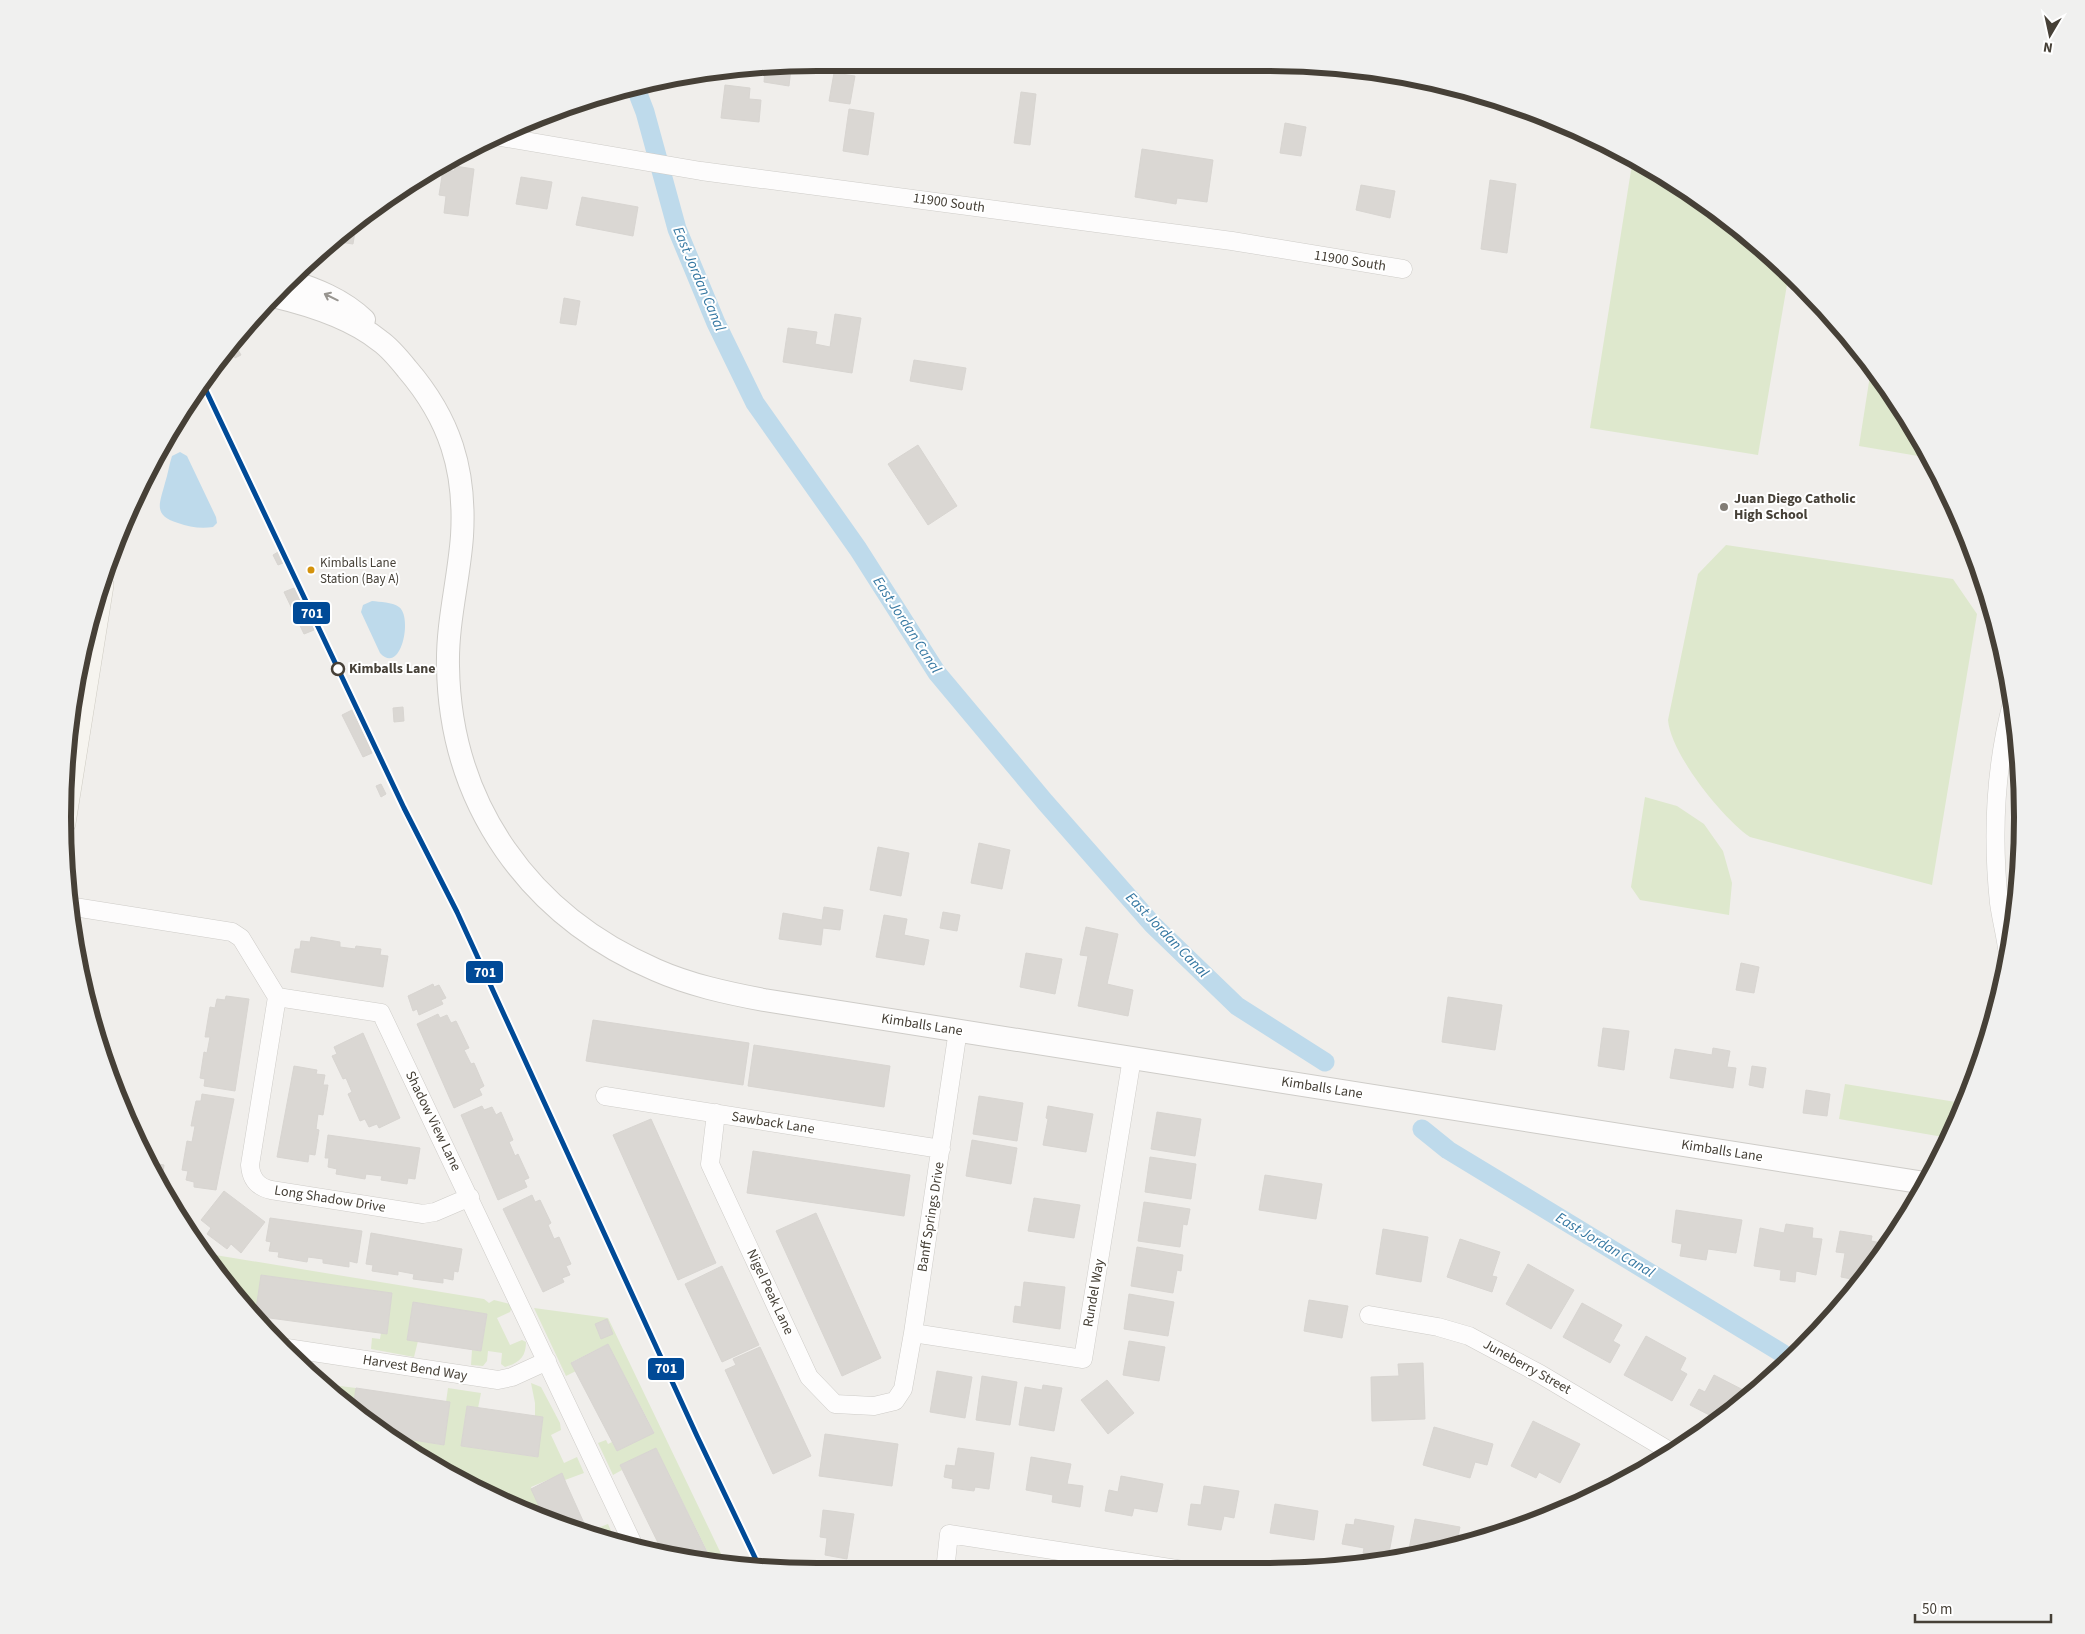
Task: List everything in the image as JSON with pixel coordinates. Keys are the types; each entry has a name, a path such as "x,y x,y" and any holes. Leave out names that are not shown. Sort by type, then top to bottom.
{"main road":[{"path":"75,746 90,656"}],"street":[{"name":"11900 South","path":"509,138 678,166 1017,213 1232,240 1403,270"},
{"path":"297,283 340,301 362,318 380,340"},
{"name":"Kimballs Lane","path":"282,298 312,307 337,317 380,340 413,376 432,402 446,426 455,454 460,486 462,534 448,641 448,682 456,741 473,791 498,840 514,864 546,899 583,930 630,958 665,974 707,988 745,996 1918,1182"},
{"name":"Kimballs Lane","path":"273,308 312,316 380,340"},
{"path":"2004,931 2000,904 1995,830 2000,756 2007,723"},
{"path":"77,907 232,932 241,938 277,997"},
{"name":"Shadow View Lane","path":"277,997 381,1013 630,1538"},
{"name":"Long Shadow Drive","path":"277,997 250,1165 252,1176 258,1184 271,1190 423,1214 435,1212 470,1197"},
{"name":"Banff Springs Drive","path":"895,1401 903,1389 913,1333 958,1030"},
{"name":"Rundel Way","path":"913,1333 1082,1359 1132,1058"},
{"name":"Sawback Lane","path":"605,1096 941,1150"},
{"name":"Nigel Peak Lane","path":"716,1114 710,1164 809,1377 835,1404 874,1406 895,1401"},
{"name":"Juneberry Street","path":"1369,1315 1438,1327 1469,1336 1540,1374 1665,1448"},
{"name":"Harvest Bend Way","path":"296,1349 498,1380 512,1377 547,1360"},
{"path":"946,1563 949,1534 1138,1563"}],"green space":[{"path":"1632,166 1682,197 1722,225 1760,256 1787,283 1758,455 1590,428"},
{"path":"1870,377 1921,456 1859,446"},
{"path":"1726,545 1953,579 1977,614 1932,885 1750,837 1713,801 1688,767 1671,734 1668,720 1698,574"},
{"path":"1645,797 1677,806 1704,824 1723,851 1732,883 1729,915 1640,900 1631,887"},
{"path":"1845,1084 1957,1102 1942,1137 1839,1119"},
{"path":"214,1255 484,1299 489,1303 494,1300 510,1304 512,1307 510,1312 497,1318 510,1345 522,1340 526,1342 525,1352 521,1359 505,1367 501,1364 502,1353 488,1351 487,1361 483,1366 471,1365 472,1350 481,1351 487,1314 413,1302 407,1339 418,1341 414,1357 371,1349 372,1338 380,1339 381,1333 387,1334 392,1293 261,1275 256,1309"},
{"path":"534,1308 608,1318 722,1556 709,1554 656,1448 620,1465 622,1470 613,1475 598,1443 606,1440 608,1444 612,1442 617,1451 654,1432 608,1344 572,1362 576,1371 566,1376"},
{"path":"531,1383 541,1387 560,1423 561,1430 551,1435 564,1463 577,1457 584,1473 565,1480 562,1474 531,1487 541,1509 487,1486 444,1463 406,1439 443,1445 450,1402 446,1402 448,1388 481,1393 478,1408 467,1406 461,1446 537,1457 543,1418 535,1416 535,1403"},
{"path":"334,1385 356,1388 354,1402"},
{"path":"608,1524 612,1533 596,1529"}],"water":[{"path":"180,452 187,456 216,517 217,523 213,527 191,527 170,520 161,512 160,502 172,456"},
{"path":"372,601 393,604 399,607 403,613 405,632 403,642 394,657 387,658 380,653 361,612 363,605"}],"building":[{"path":"791,72 789,86 764,82 765,73"},
{"path":"834,73 855,76 850,104 829,101"},
{"path":"725,85 750,88 749,99 761,100 759,122 721,118"},
{"path":"1021,92 1036,94 1030,145 1014,143"},
{"path":"849,109 874,113 868,155 843,151"},
{"path":"1285,123 1306,127 1301,156 1280,153"},
{"path":"1142,149 1213,160 1207,202 1177,198 1176,204 1135,197"},
{"path":"455,166 474,169 468,216 444,213 446,196 439,195 443,172 454,171"},
{"path":"521,177 552,182 547,209 516,204"},
{"path":"1490,180 1516,184 1507,253 1481,249"},
{"path":"1361,185 1395,191 1390,218 1356,210"},
{"path":"582,197 638,207 633,236 576,225"},
{"path":"355,232 353,244 342,242"},
{"path":"564,298 580,301 576,325 560,323"},
{"path":"835,314 861,318 852,373 783,362 788,328 817,332 815,344 830,347"},
{"path":"237,348 241,355 235,358 233,354"},
{"path":"914,360 966,368 962,390 910,381"},
{"path":"918,445 957,506 928,525 888,464"},
{"path":"278,552 283,563 278,565 273,555"},
{"path":"294,588 314,630 304,634 284,592"},
{"path":"403,707 404,721 394,722 393,708"},
{"path":"352,710 372,753 363,757 342,715"},
{"path":"381,784 386,794 381,797 376,786"},
{"path":"979,843 1010,850 1002,889 971,883"},
{"path":"878,847 909,853 901,896 870,890"},
{"path":"824,907 843,910 840,930 823,928 821,945 779,939 783,913 822,920"},
{"path":"943,912 960,915 957,931 940,928"},
{"path":"884,915 907,919 904,935 929,940 924,965 876,957"},
{"path":"1086,927 1118,934 1107,984 1133,990 1128,1016 1078,1006 1088,956 1080,955"},
{"path":"311,937 340,942 340,947 355,949 356,946 381,949 380,955 388,956 383,987 291,972 295,949 300,949 301,941 310,942"},
{"path":"1026,953 1062,959 1055,994 1020,987"},
{"path":"1741,963 1759,967 1754,993 1736,990"},
{"path":"433,984 434,987 439,985 446,998 441,1000 443,1004 419,1015 417,1009 413,1011 408,996"},
{"path":"226,996 249,999 235,1091 204,1086 205,1079 200,1078 204,1052 207,1053 210,1037 205,1037 210,1007 215,1008 217,999 225,1000"},
{"path":"1448,997 1502,1005 1495,1050 1442,1042"},
{"path":"438,1014 440,1018 447,1015 451,1023 456,1021 469,1048 464,1050 471,1064 474,1063 484,1086 479,1089 482,1095 454,1108 417,1024"},
{"path":"593,1020 749,1043 743,1085 586,1061"},
{"path":"1603,1028 1629,1031 1624,1070 1598,1066"},
{"path":"363,1033 400,1118 379,1128 377,1124 369,1127 365,1119 360,1121 348,1094 352,1092 346,1078 343,1079 332,1056 337,1054 334,1047"},
{"path":"754,1045 890,1066 884,1107 748,1086"},
{"path":"1713,1048 1730,1051 1727,1067 1736,1068 1733,1088 1670,1078 1675,1049 1712,1055"},
{"path":"294,1066 317,1070 316,1074 325,1075 323,1085 328,1085 323,1115 318,1114 316,1129 319,1130 315,1155 309,1154 308,1162 277,1157"},
{"path":"1752,1066 1766,1068 1763,1088 1749,1085"},
{"path":"1806,1090 1830,1094 1827,1116 1803,1113"},
{"path":"202,1094 234,1099 216,1190 194,1187 194,1182 186,1180 188,1171 182,1170 187,1141 192,1142 195,1126 191,1126 196,1101 201,1101"},
{"path":"979,1096 1023,1103 1017,1141 973,1134"},
{"path":"482,1106 484,1110 492,1107 496,1115 501,1112 513,1140 509,1142 515,1156 518,1154 529,1178 524,1180 527,1187 498,1200 461,1115"},
{"path":"1048,1106 1093,1114 1086,1152 1043,1145 1048,1119 1046,1118"},
{"path":"1157,1112 1201,1119 1195,1156 1151,1149"},
{"path":"651,1119 716,1263 678,1280 613,1135"},
{"path":"328,1135 420,1148 415,1179 408,1178 407,1184 381,1180 382,1176 366,1174 365,1179 336,1174 337,1169 328,1167 329,1158 325,1158"},
{"path":"972,1140 1017,1148 1011,1184 966,1176"},
{"path":"753,1151 910,1175 904,1216 747,1193"},
{"path":"1150,1157 1196,1164 1191,1199 1145,1192"},
{"path":"157,1164 164,1165 163,1175"},
{"path":"1265,1175 1322,1184 1316,1219 1259,1210"},
{"path":"224,1191 265,1222 241,1253 231,1244 227,1249 207,1234 211,1228 201,1220"},
{"path":"532,1195 535,1202 540,1200 551,1223 548,1225 554,1239 559,1237 571,1264 566,1266 570,1275 562,1278 564,1282 543,1292 503,1209"},
{"path":"1034,1198 1080,1205 1074,1238 1028,1231"},
{"path":"1144,1202 1190,1209 1187,1225 1183,1224 1180,1247 1138,1241"},
{"path":"1676,1210 1742,1220 1736,1253 1708,1249 1706,1260 1680,1256 1682,1244 1672,1242"},
{"path":"816,1213 881,1358 842,1376 776,1231"},
{"path":"270,1218 362,1231 357,1263 349,1261 349,1267 323,1263 323,1259 308,1257 307,1262 278,1257 279,1252 269,1251 271,1242 266,1241"},
{"path":"1786,1224 1813,1228 1812,1238 1822,1239 1816,1275 1796,1271 1795,1282 1780,1280 1781,1270 1754,1266 1760,1228 1784,1233"},
{"path":"1383,1229 1428,1237 1421,1282 1376,1274"},
{"path":"1840,1231 1872,1236 1871,1241 1880,1243 1853,1279 1841,1277 1845,1253 1836,1252"},
{"path":"371,1233 462,1249 458,1272 454,1271 453,1280 443,1278 443,1283 413,1279 414,1274 398,1271 398,1275 372,1271 373,1265 366,1264"},
{"path":"1460,1239 1500,1252 1492,1276 1497,1277 1492,1292 1447,1277"},
{"path":"1137,1247 1183,1255 1181,1271 1177,1270 1173,1293 1131,1286"},
{"path":"1528,1264 1574,1290 1551,1329 1506,1304"},
{"path":"722,1266 759,1345 722,1362 685,1284"},
{"path":"261,1275 392,1293 387,1334 264,1317 256,1309"},
{"path":"1024,1282 1065,1287 1060,1329 1013,1322 1015,1306 1021,1307"},
{"path":"1129,1294 1174,1302 1168,1336 1124,1329"},
{"path":"1309,1300 1348,1306 1342,1338 1304,1331"},
{"path":"413,1302 487,1314 481,1351 407,1340"},
{"path":"1582,1303 1622,1325 1613,1341 1620,1345 1610,1363 1563,1337"},
{"path":"607,1319 613,1334 601,1339 595,1324"},
{"path":"1646,1336 1686,1358 1680,1370 1687,1374 1672,1401 1624,1375"},
{"path":"1129,1341 1165,1347 1159,1381 1123,1375"},
{"path":"608,1344 654,1433 617,1451 571,1363"},
{"path":"760,1347 811,1456 773,1474 725,1370 736,1365 733,1359"},
{"path":"1423,1363 1425,1419 1372,1421 1371,1377 1399,1376 1398,1364"},
{"path":"937,1371 972,1377 965,1418 930,1412"},
{"path":"1714,1375 1744,1391 1712,1416 1690,1405 1699,1389 1705,1392"},
{"path":"982,1376 1017,1382 1010,1425 976,1420"},
{"path":"1107,1380 1134,1413 1108,1434 1081,1400"},
{"path":"1043,1385 1062,1388 1054,1431 1019,1425 1025,1387 1042,1390"},
{"path":"356,1388 450,1402 444,1445 406,1439 354,1402"},
{"path":"467,1406 543,1417 538,1457 461,1446"},
{"path":"1533,1421 1580,1444 1560,1483 1539,1472 1536,1478 1511,1466"},
{"path":"1434,1427 1493,1444 1487,1465 1475,1462 1470,1478 1423,1465"},
{"path":"825,1434 898,1444 892,1486 819,1476"},
{"path":"656,1448 708,1554 659,1545 620,1465"},
{"path":"958,1448 994,1453 989,1489 975,1487 974,1491 952,1488 953,1479 944,1477 946,1465 955,1466"},
{"path":"1031,1457 1071,1464 1067,1484 1083,1486 1080,1507 1052,1502 1053,1495 1026,1490"},
{"path":"562,1473 585,1525 540,1509 531,1489"},
{"path":"1121,1476 1163,1484 1157,1512 1134,1508 1132,1516 1105,1511 1109,1490 1118,1492"},
{"path":"1204,1486 1239,1491 1234,1518 1224,1516 1221,1530 1188,1525 1191,1504 1201,1505"},
{"path":"1275,1504 1318,1511 1314,1540 1270,1533"},
{"path":"823,1510 854,1514 847,1559 825,1555 827,1538 820,1537"},
{"path":"1355,1519 1394,1526 1389,1552 1372,1555 1363,1553 1364,1548 1342,1544 1346,1524 1354,1525"},
{"path":"1415,1519 1460,1527 1458,1538 1409,1549"}],"waterway":[{"name":"East Jordan Canal","path":"638,94 645,112 677,229 716,323 755,403 858,549 937,673 1045,802 1153,925 1237,1006 1325,1062"},
{"name":"East Jordan Canal","path":"1422,1129 1448,1150 1784,1354"}],"transit line":[{"name":"701","path":"206,390 404,808 457,912 697,1436 756,1560"}],"place":[{"name":"Juan Diego Catholic High School","path":"1724,507"},
{"name":"Kimballs Lane Station (Bay A)","path":"311,570"},
{"name":"Kimballs Lane","path":"338,669"}]}
